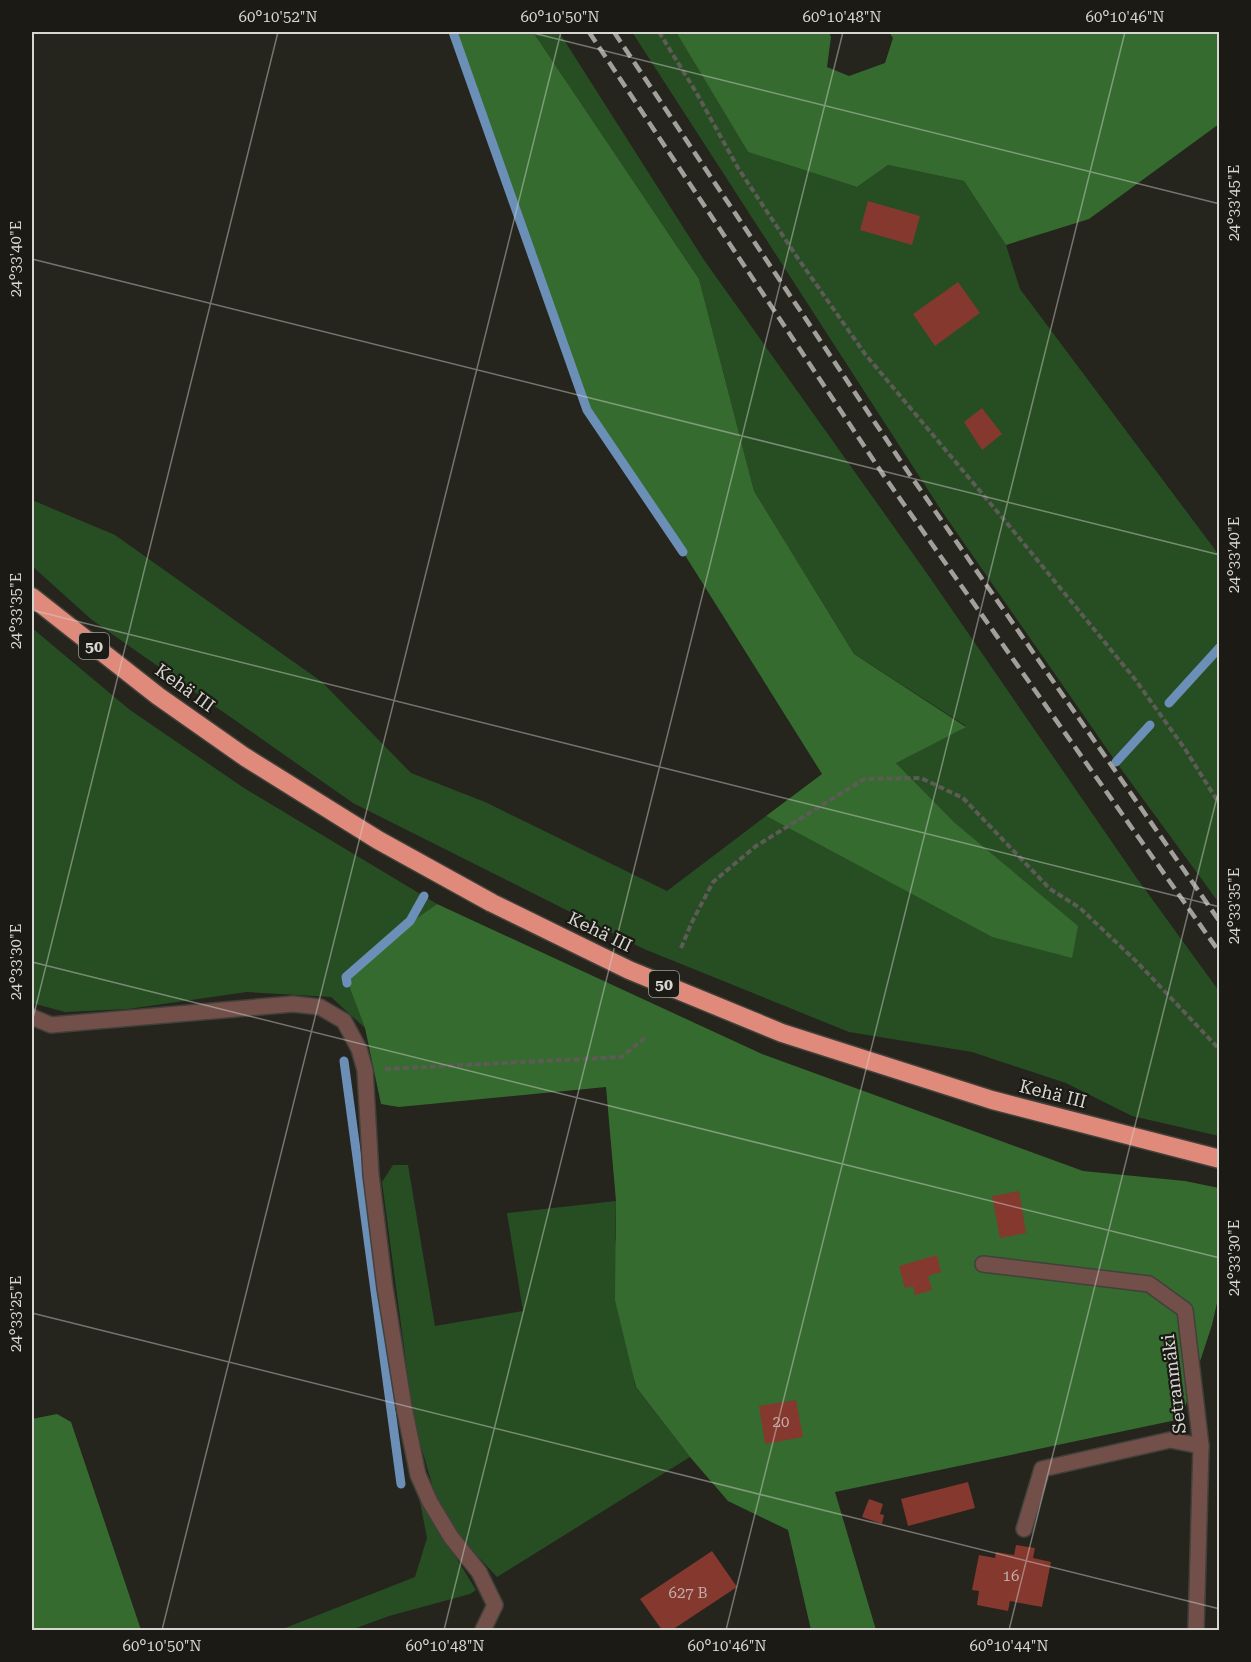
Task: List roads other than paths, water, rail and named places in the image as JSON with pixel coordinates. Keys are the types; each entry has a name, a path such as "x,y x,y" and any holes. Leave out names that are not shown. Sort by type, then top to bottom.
{"highway":[{"name":"Kehä III","path":"32,597 177,709 245,757 378,840 492,903 629,970 793,1036 992,1100 1220,1159"}],"street":[{"path":"32,1017 51,1025 293,1004 320,1007 344,1021 359,1049 365,1070 371,1175 385,1288 404,1407 418,1475 430,1502 451,1537 479,1572 495,1605 483,1630"},
{"name":"Setranmäki","path":"983,1264 1149,1284 1185,1310 1201,1446 1196,1630"},
{"path":"1024,1529 1042,1469 1170,1440 1201,1446"}],"waterway":[{"path":"453,32 587,410 683,552"},
{"path":"1169,703 1220,647"},
{"path":"1116,762 1150,725"},
{"path":"347,983 346,977 410,921 424,896"},
{"path":"344,1061 401,1484"}],"railway":[{"path":"589,32 884,476 1220,953"},
{"path":"614,32 906,469 1220,922"}]}
